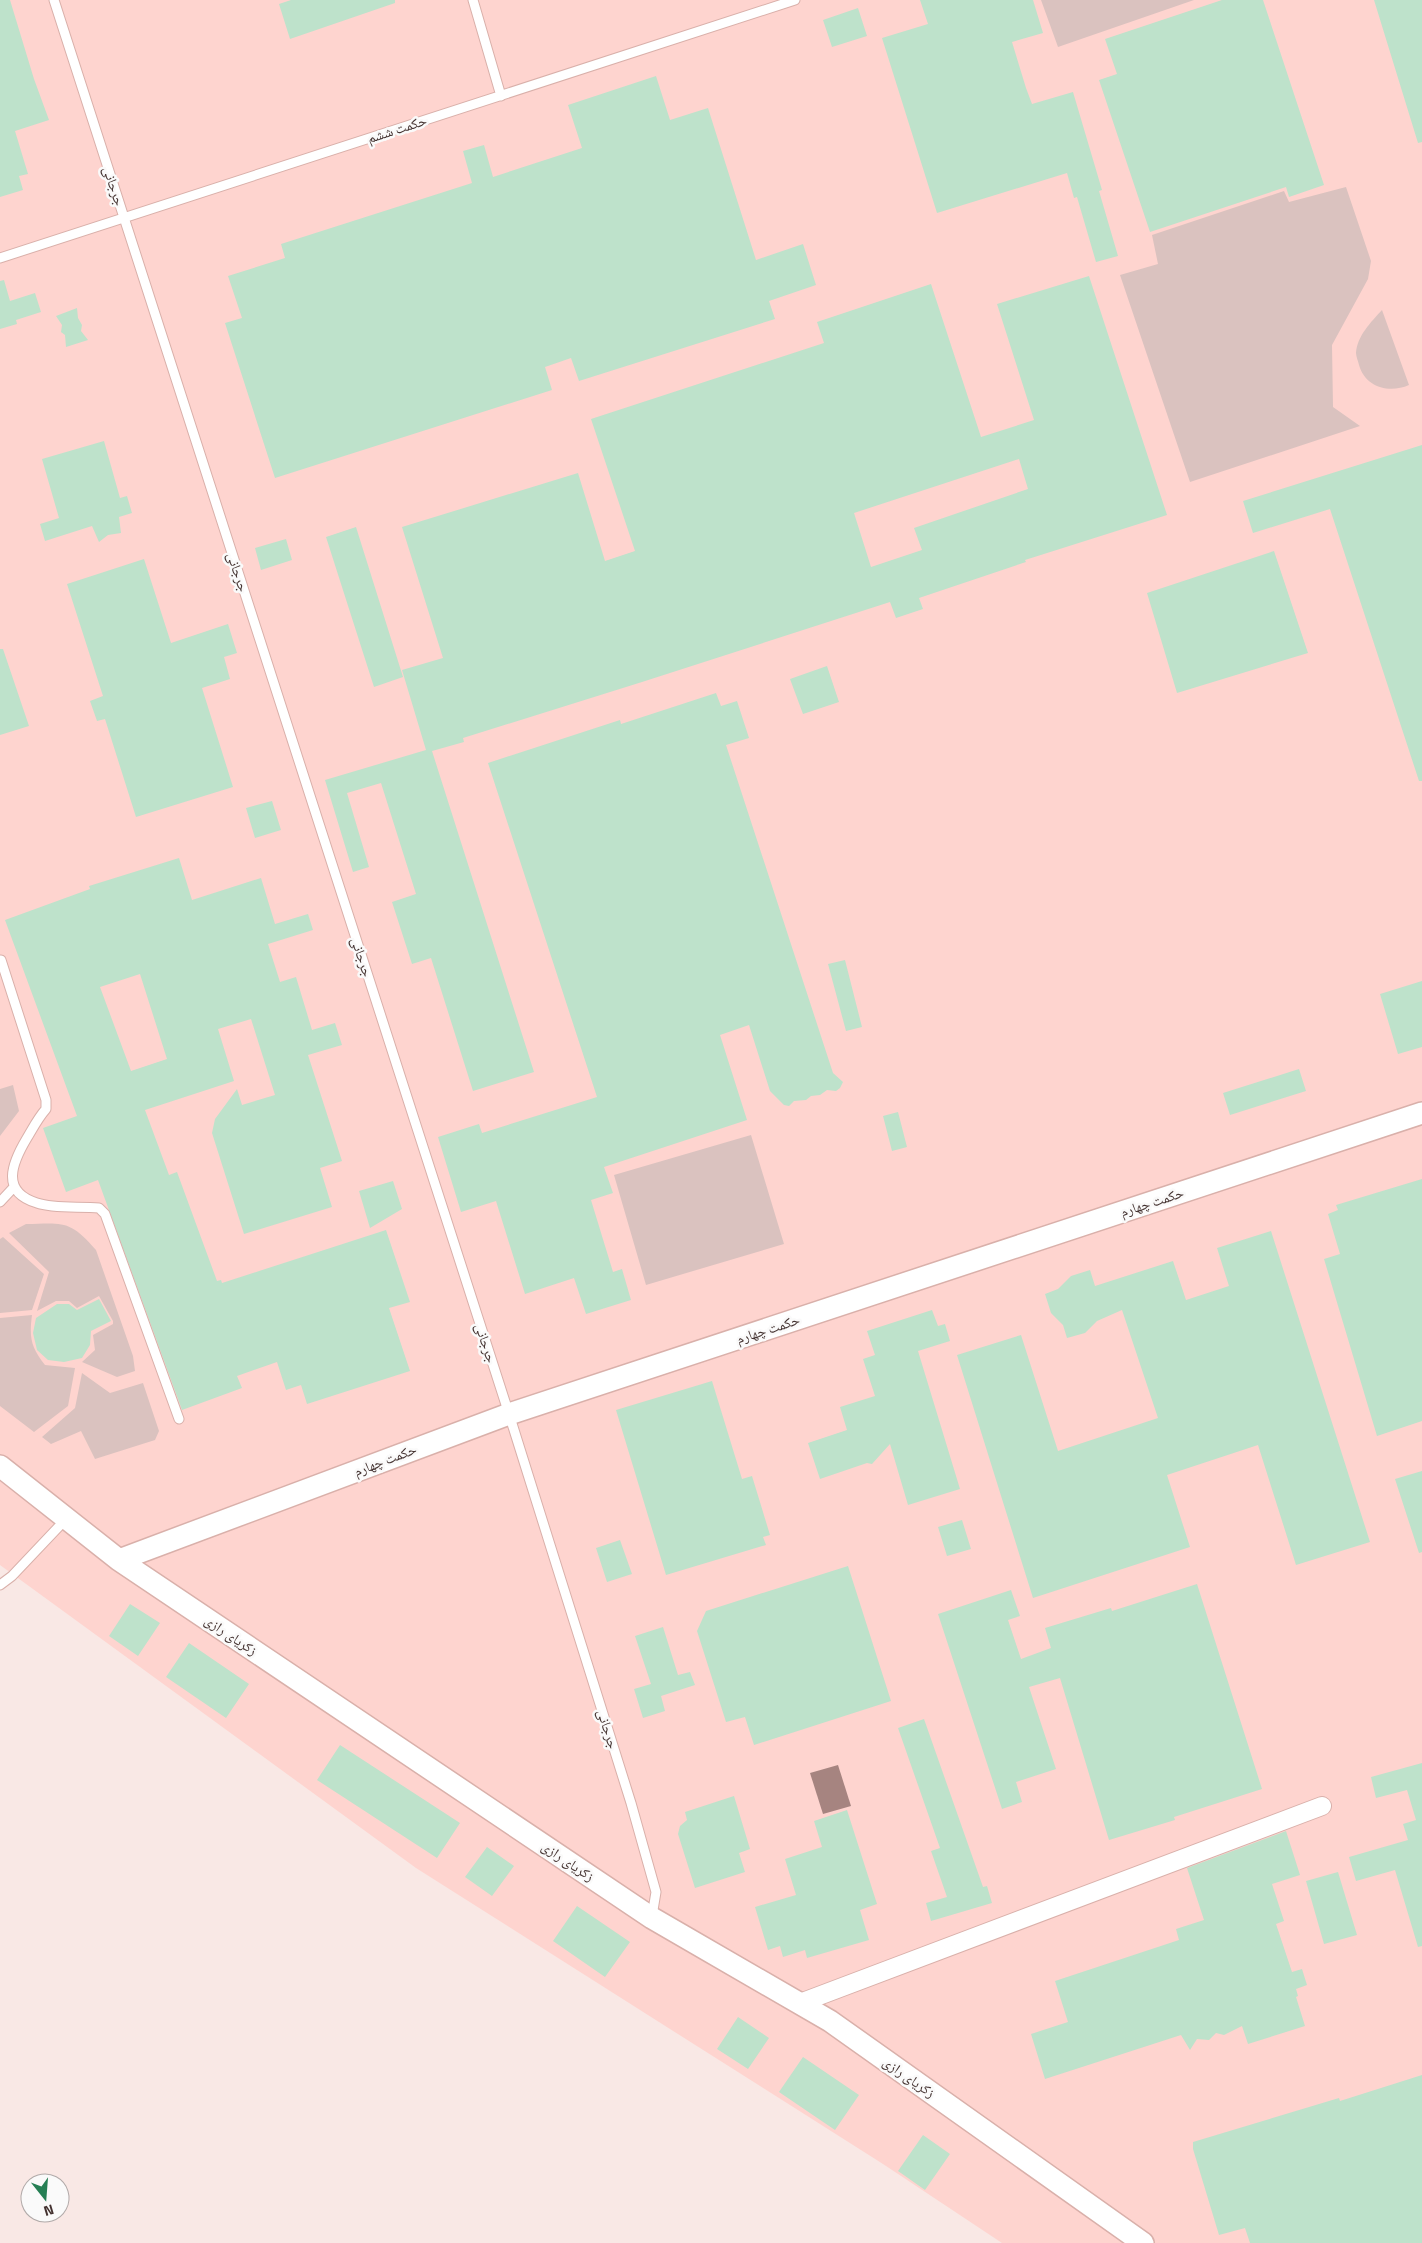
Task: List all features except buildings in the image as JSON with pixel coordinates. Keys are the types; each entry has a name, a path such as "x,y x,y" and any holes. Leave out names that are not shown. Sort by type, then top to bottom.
{"street":[{"name":"حکمت چهارم","path":"119,1560 509,1414 1422,1113"},
{"name":"زکریای رازی","path":"0,1466 119,1560 652,1918 830,2021 1143,2243"},
{"path":"800,2003 1322,1806"}],"lane":[{"name":"جرجانی","path":"54,0 509,1414 631,1803 656,1892 652,1918"},
{"path":"473,0 501,96"},
{"name":"حکمت ششم","path":"0,258 795,0"},
{"path":"1,960 46,1100 46,1109 14,1159 11,1175 14,1187 25,1198 38,1204 99,1208 105,1214 179,1419"},
{"path":"0,1191 14,1187"},
{"path":"0,1202 14,1187"},
{"path":"0,1585 12,1576 66,1518"}],"shaded area":[{"path":"0,0 1422,0 1422,2243 1002,2243 883,2164 416,1868 0,1565"},
{"path":"1041,0 1194,0 1058,47"},
{"path":"1346,187 1371,261 1368,279 1332,345 1333,407 1360,426 1190,482 1120,275 1158,264 1152,235 1284,191 1289,202"},
{"path":"1382,310 1409,385 1401,388 1379,387 1372,383 1362,373 1356,353 1362,335"},
{"path":"13,1085 19,1111 0,1136 0,1089"},
{"path":"751,1135 784,1244 646,1285 614,1175"},
{"path":"49,1223 66,1225 79,1233 96,1250 133,1356 135,1371 117,1377 82,1362 95,1350 93,1335 113,1324 99,1296 77,1308 69,1301 56,1301 37,1311 49,1272 9,1233 26,1224"},
{"path":"3,1237 44,1274 32,1310 0,1313 0,1239"},
{"path":"32,1315 32,1342 45,1365 75,1368 68,1406 34,1432 0,1406 0,1318"},
{"path":"82,1373 110,1393 143,1383 159,1431 155,1440 95,1459 81,1431 51,1444 42,1437 75,1408"},
{"path":"838,1765 851,1806 823,1814 810,1773"}]}
